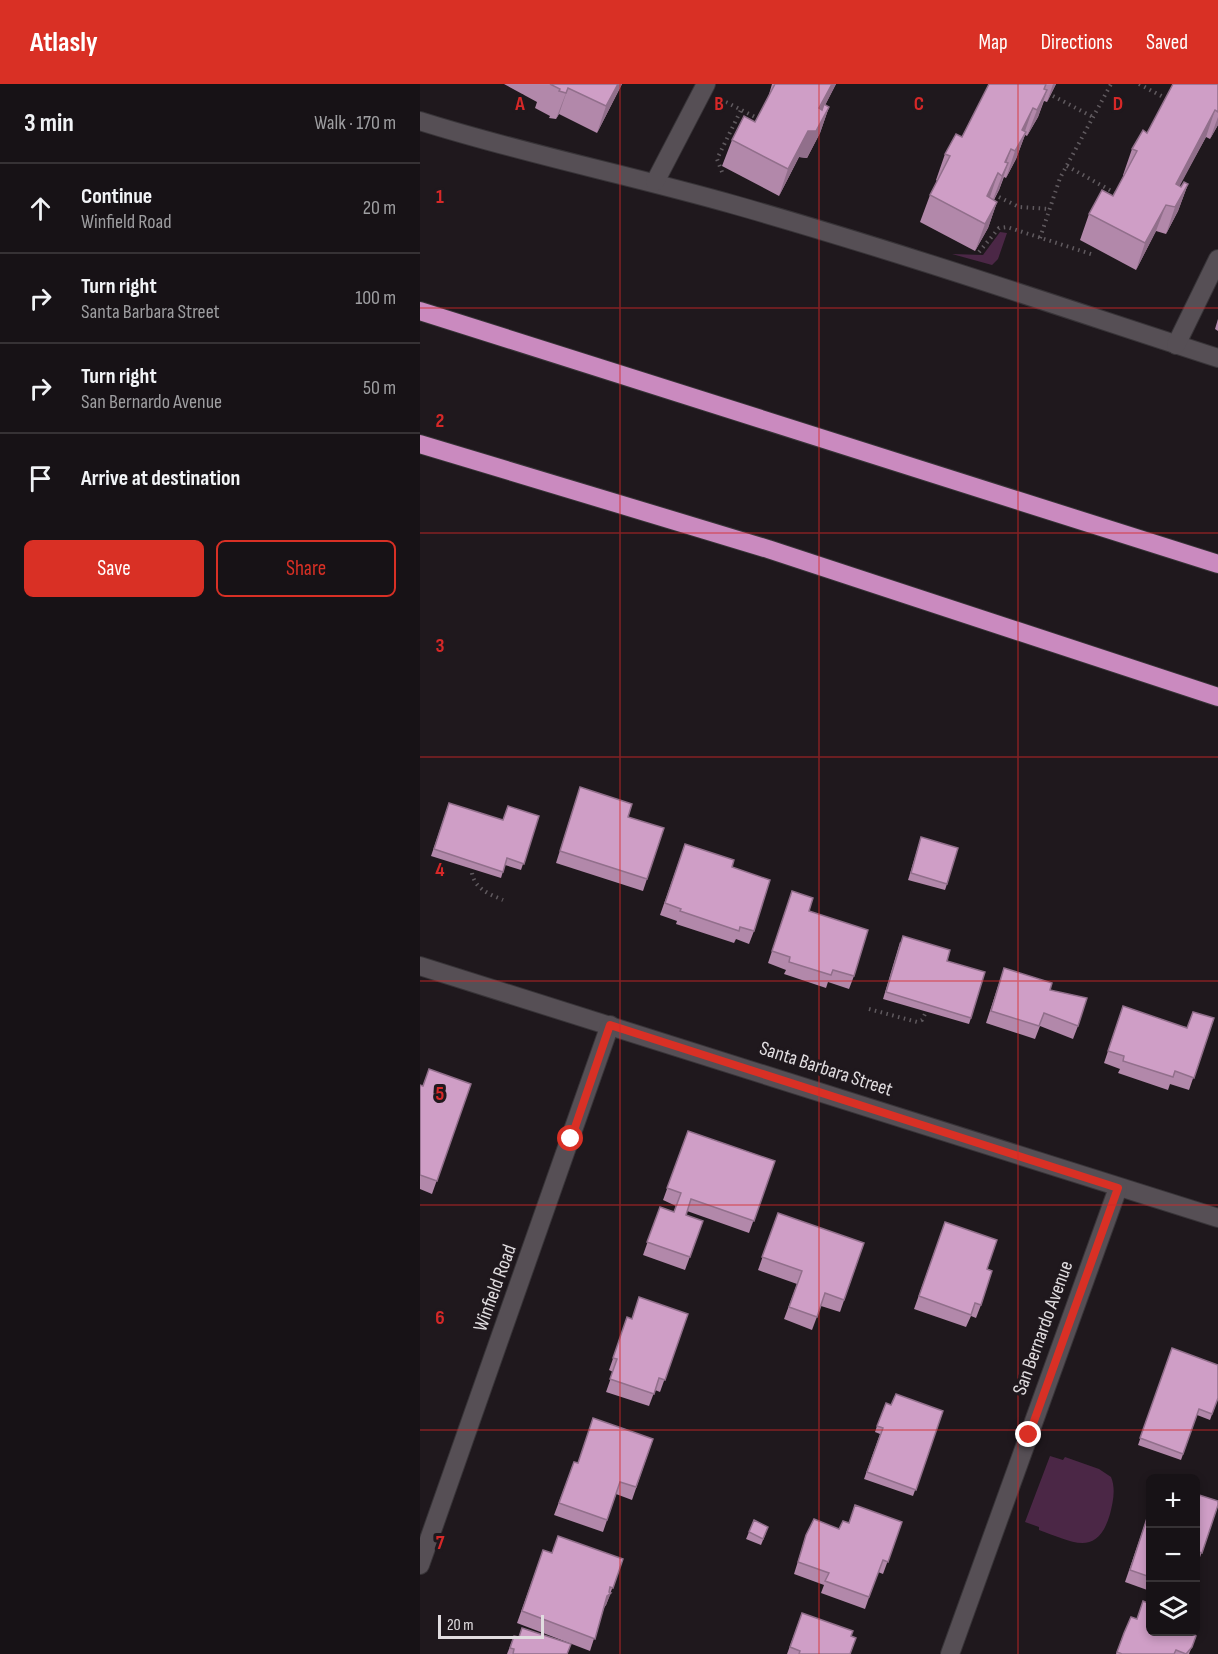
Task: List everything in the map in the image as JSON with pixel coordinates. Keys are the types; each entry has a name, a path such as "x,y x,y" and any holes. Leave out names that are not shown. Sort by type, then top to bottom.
{"highway":[{"path":"420,311 1218,564"},
{"path":"420,444 768,549 1218,697"}],"street":[{"path":"655,182 705,87"},
{"path":"420,121 549,158 655,182 837,236 1218,358"},
{"path":"1176,345 1218,259"},
{"name":"Santa Barbara Street","path":"420,966 1218,1218"},
{"name":"Winfield Road","path":"420,1565 610,1025"},
{"name":"San Bernardo Avenue","path":"950,1654 1118,1188"}],"path":[{"path":"1040,238 1067,166 1111,84"},
{"path":"1139,84 1164,98"},
{"path":"705,87 758,118"},
{"path":"1053,96 1093,117"},
{"path":"726,182 717,159 741,110"},
{"path":"1067,166 1116,193"},
{"path":"999,197 1019,207 1050,209"},
{"path":"971,251 981,252 999,228 1007,227 1091,254"},
{"path":"472,873 474,882 481,889 503,900"},
{"path":"869,1009 917,1022 922,1020 926,1012"}],"shaded area":[{"path":"1000,232 1007,233 998,259 992,265 952,254 983,255"},
{"path":"1050,1456 1063,1460 1065,1457 1099,1469 1111,1477 1114,1491 1110,1514 1105,1528 1098,1537 1090,1542 1072,1542 1039,1530 1039,1527 1025,1522"}],"building":[{"path":"550,84 618,84 606,106 568,88 566,93 559,91 560,89"},
{"path":"775,84 832,84 819,108 822,110 824,104 829,107 816,131 808,131 788,169 732,140 744,116 755,122"},
{"path":"989,84 1046,84 1044,89 1047,90 1037,110 1033,108 1022,130 1026,132 1015,151 1011,149 1002,176 998,173 987,196 997,202 985,224 930,195 950,156 945,154 956,134 962,137"},
{"path":"1173,84 1218,84 1218,112 1215,110 1176,184 1181,187 1184,182 1188,184 1175,207 1166,205 1145,243 1089,214 1102,190 1113,196 1137,151 1132,149 1143,130 1147,133"},
{"path":"580,787 632,804 628,817 664,828 647,879 560,851"},
{"path":"449,803 503,820 508,806 539,816 524,864 507,858 503,872 434,849"},
{"path":"921,837 958,848 947,884 911,873"},
{"path":"685,844 734,860 732,867 770,880 754,931 740,927 739,931 680,911 681,909 665,903"},
{"path":"792,891 813,898 809,911 868,930 854,976 833,970 831,975 789,962 790,957 772,951"},
{"path":"903,936 950,950 947,961 985,972 971,1018 886,992"},
{"path":"1004,968 1052,983 1050,990 1087,998 1078,1026 1044,1013 1039,1026 991,1011"},
{"path":"1123,1006 1187,1028 1193,1012 1214,1018 1194,1078 1175,1071 1173,1077 1123,1061 1124,1056 1108,1051"},
{"path":"429,1069 471,1084 437,1181 420,1175 420,1085 423,1086"},
{"path":"688,1131 775,1161 754,1221 691,1199 686,1215 703,1221 690,1257 647,1242 660,1207 674,1212 681,1193 667,1188"},
{"path":"778,1213 864,1243 844,1300 825,1293 817,1317 789,1307 802,1271 762,1257"},
{"path":"945,1222 997,1240 987,1269 992,1271 981,1305 975,1303 971,1315 919,1296"},
{"path":"639,1297 688,1314 665,1380 659,1378 654,1394 610,1379 617,1359 613,1358 627,1317 632,1319"},
{"path":"1172,1348 1218,1365 1218,1398 1212,1414 1199,1409 1183,1454 1140,1438"},
{"path":"896,1394 943,1411 916,1490 867,1472 883,1428 877,1426 886,1403 891,1405"},
{"path":"593,1418 653,1439 636,1487 620,1482 607,1520 559,1503 574,1462 578,1463"},
{"path":"1200,1495 1218,1501 1202,1553 1200,1552"},
{"path":"855,1505 902,1522 888,1562 883,1560 869,1597 825,1581 829,1573 798,1562 806,1535 814,1519 839,1529 843,1521 849,1523"},
{"path":"754,1520 768,1527 763,1539 749,1532"},
{"path":"1146,1521 1146,1576 1130,1570"},
{"path":"558,1536 623,1559 613,1588 610,1587 609,1592 611,1593 607,1596 595,1639 522,1611 543,1550 552,1553"},
{"path":"1143,1601 1146,1602 1146,1636 1196,1636 1192,1647 1186,1654 1176,1650 1174,1654 1122,1654 1117,1652 1131,1617 1137,1619"},
{"path":"802,1613 853,1631 851,1636 856,1638 850,1654 799,1654 800,1651 790,1647"},
{"path":"522,1628 571,1644 567,1654 513,1654 514,1649 510,1648 514,1636 519,1637"}],"route":[{"path":"571,1139 610,1025 842,1097 1118,1188 1029,1435"}]}
